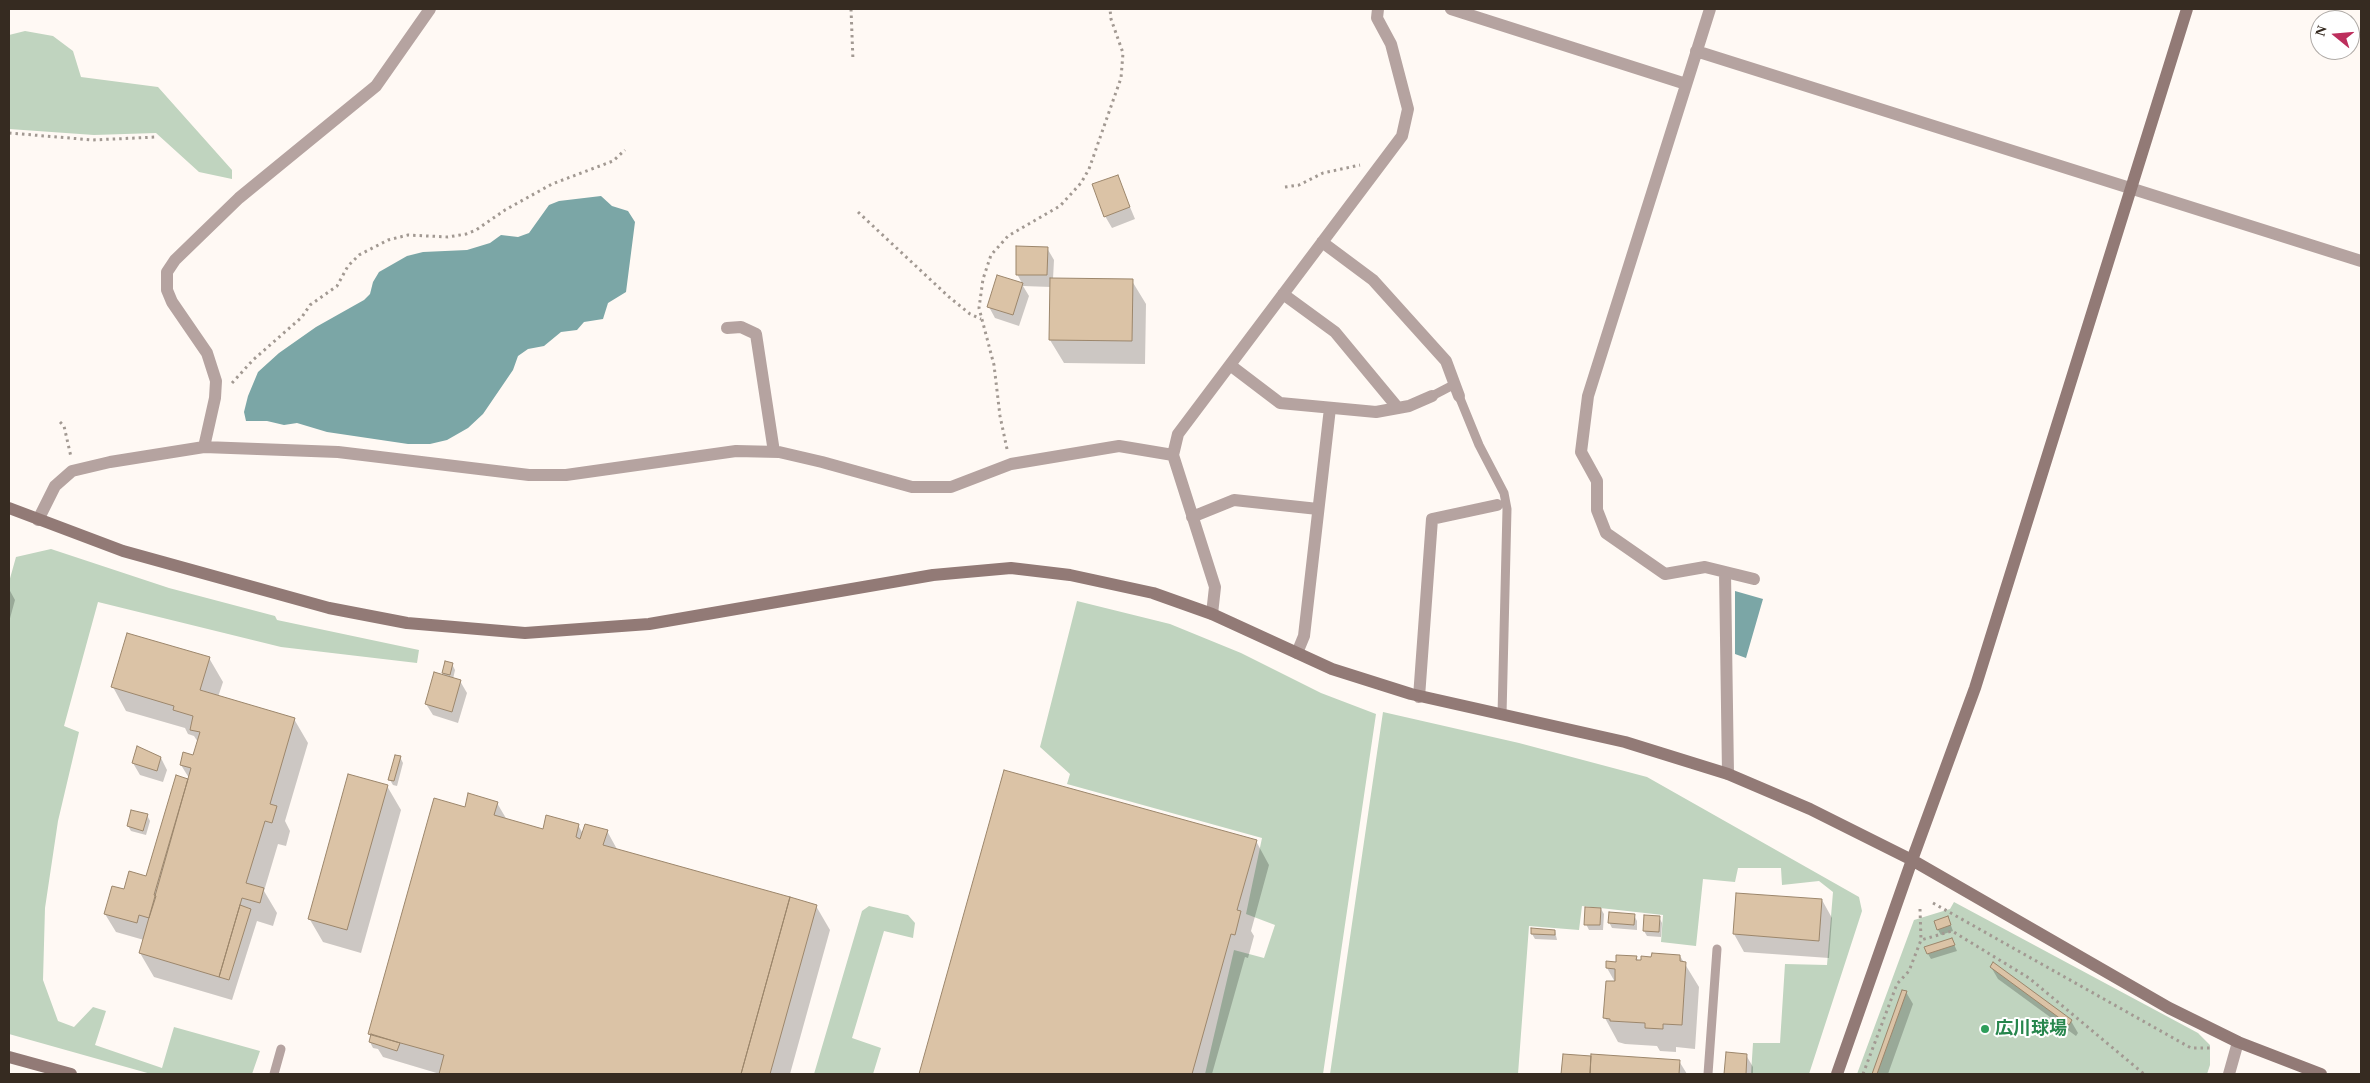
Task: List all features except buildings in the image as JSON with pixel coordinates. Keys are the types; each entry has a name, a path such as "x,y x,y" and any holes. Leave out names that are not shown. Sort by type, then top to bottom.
{"street":[{"path":"204,447 216,391 216,382 207,353 172,302 166,290 167,272 175,260 239,198 376,86 430,9"},
{"path":"1212,614 1214,587 1172,455 1178,434 1402,136 1408,109 1391,44 1377,18 1378,9"},
{"path":"1451,9 1686,84"},
{"path":"1710,9 1588,396 1581,452 1597,482 1597,510 1606,533 1666,574 1705,567 1754,579"},
{"path":"1838,1074 1912,860 1975,688 2186,9"},
{"path":"1696,51 2361,261"},
{"path":"1322,242 1372,280 1446,361 1457,390"},
{"path":"1283,294 1335,332 1398,408"},
{"path":"727,328 741,327 756,334 774,452"},
{"path":"1230,365 1280,403 1376,412 1409,406 1432,396"},
{"path":"1297,653 1304,636 1330,408"},
{"path":"38,520 56,486 75,471 110,462 204,447 338,452 539,475 566,475 736,451 774,452 822,462 912,487 951,487 1011,464 1119,446 1172,455"},
{"path":"1192,517 1234,500 1318,509"},
{"path":"1419,697 1432,519 1497,505"},
{"path":"9,508 123,551 329,608 407,623 516,632 649,624 933,575 1011,568 1070,575 1153,593 1212,614 1332,669 1419,697 1625,742 1728,774 1810,809 1912,860 2169,1008 2238,1042 2321,1074"},
{"path":"1725,572 1728,774"},
{"path":"2229,1074 2238,1042"},
{"path":"9,1057 71,1074"}],"lane":[{"path":"1432,396 1457,390 1479,445 1504,493 1507,509 1502,715"},
{"path":"1708,1074 1717,949"},
{"path":"274,1074 281,1049"}],"path":[{"path":"851,9 853,61"},
{"path":"1011,464 1000,416 994,364 979,308 983,279 991,255 1008,236 1060,206 1081,183 1089,169 1121,78 1123,53 1110,9"},
{"path":"9,133 93,140 156,137"},
{"path":"216,391 226,387 239,377 253,360 302,317 310,306 337,286 348,266 359,255 388,240 408,235 448,237 466,234 476,230 505,210 552,184 613,161 625,150"},
{"path":"1284,187 1300,186 1323,173 1366,164 1379,167"},
{"path":"858,212 949,297 970,314 982,319"},
{"path":"60,422 64,426 75,471"},
{"path":"1933,903 2191,1048 2218,1048"},
{"path":"1863,1074 1897,984 1909,971 1921,940 1920,909"},
{"path":"1921,940 1952,931 2029,978 2144,1074"}],"green space":[{"path":"25,31 53,36 73,51 81,77 158,87 232,170 232,179 199,172 156,133 94,135 9,129 9,35"},
{"path":"51,549 169,588 275,616 277,620 419,650 417,663 281,647 98,602 64,726 79,732 58,821 45,908 43,980 58,1021 74,1027 93,1007 106,1011 95,1045 162,1068 174,1027 260,1051 252,1074 151,1074 9,1034 9,582 16,557"},
{"path":"1077,601 1170,624 1241,653 1321,693 1376,714 1323,1074 1205,1074 1234,950 1264,958 1275,925 1246,914 1262,838 1067,784 1070,774 1040,747"},
{"path":"1383,712 1519,743 1647,777 1859,897 1862,911 1809,1074 1751,1074 1753,1043 1780,1043 1785,964 1827,965 1833,892 1819,881 1782,885 1781,868 1738,868 1735,882 1703,879 1696,946 1661,942 1663,915 1582,906 1579,930 1529,926 1518,1074 1330,1074"},
{"path":"1954,902 2198,1033 2210,1045 2210,1065 2207,1074 1857,1074 1914,920 1950,909"},
{"path":"869,906 908,915 915,923 913,938 884,931 852,1038 881,1048 873,1074 814,1074 862,911"}],"water":[{"path":"601,196 612,206 628,211 635,222 626,292 608,303 603,319 584,322 577,330 561,332 544,346 528,349 518,356 513,370 483,414 468,428 447,440 430,444 408,444 327,432 297,423 284,425 267,421 246,421 244,412 248,396 258,372 279,353 316,327 364,300 370,294 373,282 379,272 407,256 423,252 467,250 490,243 501,235 518,237 529,233 549,205 559,201"},
{"path":"1735,591 1763,599 1746,658 1735,654"}],"place":[{"name":"広川球場","path":"1985,1029"}]}
